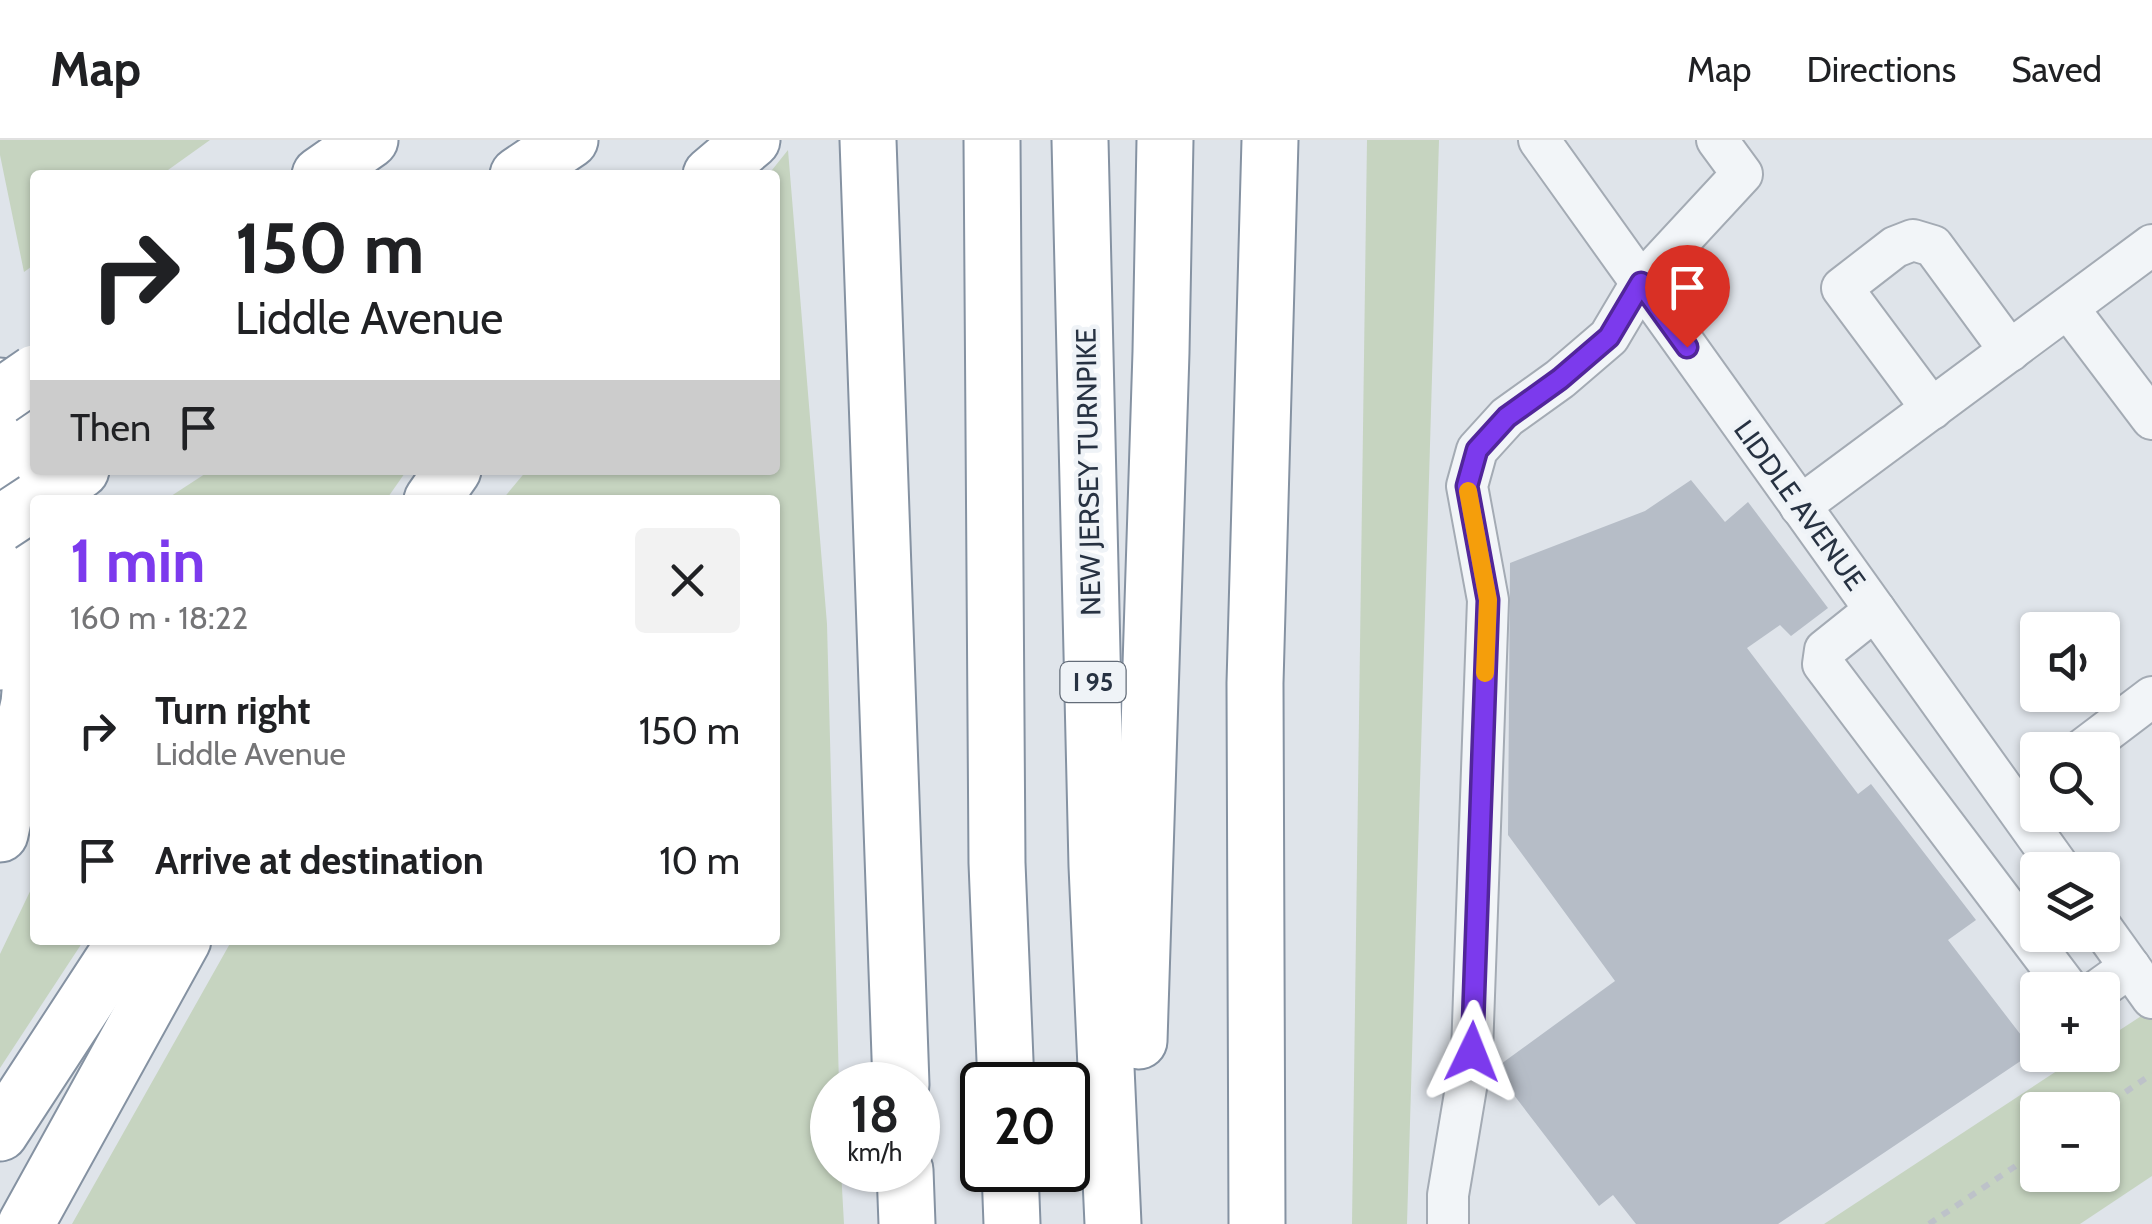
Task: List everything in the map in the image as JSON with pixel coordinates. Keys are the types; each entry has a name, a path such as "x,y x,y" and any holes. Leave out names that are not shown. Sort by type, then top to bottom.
{"highway":[{"path":"327,170 370,140"},
{"path":"525,170 570,140"},
{"path":"717,170 752,140"},
{"path":"868,140 900,1062"},
{"path":"992,140 996,863 1005,1062"},
{"name":"NEW JERSEY TURNPIKE","path":"1080,140 1097,866 1114,1224"},
{"path":"1137,1224 1140,947 1155,573 1165,140"},
{"path":"1258,1224 1255,683 1270,140"},
{"path":"0,370 30,361"},
{"path":"4,418 30,380"},
{"path":"0,386 30,572"},
{"path":"51,495 75,475"},
{"path":"0,662 22,519"},
{"path":"0,834 30,692"},
{"path":"0,1133 123,945"},
{"path":"26,1224 180,945"},
{"path":"906,1192 907,1224"},
{"path":"1011,1192 1012,1224"}],"street":[{"name":"LIDDLE AVENUE","path":"1539,140 1875,610 2020,787"},
{"path":"1448,1224 1448,1194 1472,1052 1488,600 1467,486 1477,450 1507,417 1609,337 1641,283 1742,174 1717,140"},
{"path":"1932,409 1842,288 1895,247 1913,240 1933,246 2010,351"},
{"path":"1800,506 2150,250"},
{"path":"2068,308 2152,419"},
{"path":"1875,610 1825,650 1822,664 2054,972"},
{"path":"2106,732 2152,697"},
{"path":"2113,952 2127,985"}],"path":[{"path":"2120,1096 2152,1074"},
{"path":"1930,1224 2020,1163"}],"green space":[{"path":"0,140 210,140 168,170 30,170 30,268 24,272"},
{"path":"1367,140 1439,140 1407,1224 1352,1224"},
{"path":"788,150 827,624 838,1062 810,1062 810,1192 842,1192 844,1224 72,1224 229,945 780,945 780,495 506,495 523,475 780,475 780,170 772,170"},
{"path":"203,475 404,475 390,495 173,495"},
{"path":"30,891 30,945 81,945 0,1068 0,954"},
{"path":"2152,1009 2152,1176 2080,1224 1824,1224 2020,1095 2020,1192 2120,1192 2120,1092 2025,1092 2055,1072 2120,1072 2120,1030"}],"building":[{"path":"1691,480 1725,522 1748,502 1828,608 1791,636 1780,625 1747,648 1858,794 1871,784 1976,920 1948,940 2020,1034 2020,1061 1778,1224 1636,1224 1613,1195 1599,1206 1494,1069 1615,981 1508,835 1510,563 1645,511"}],"slow traffic":[{"path":"1468,491 1488,600 1485,673"}],"route":[{"path":"1472,1052 1488,600 1467,486 1477,450 1507,417 1609,337 1641,283 1687,347"}]}
